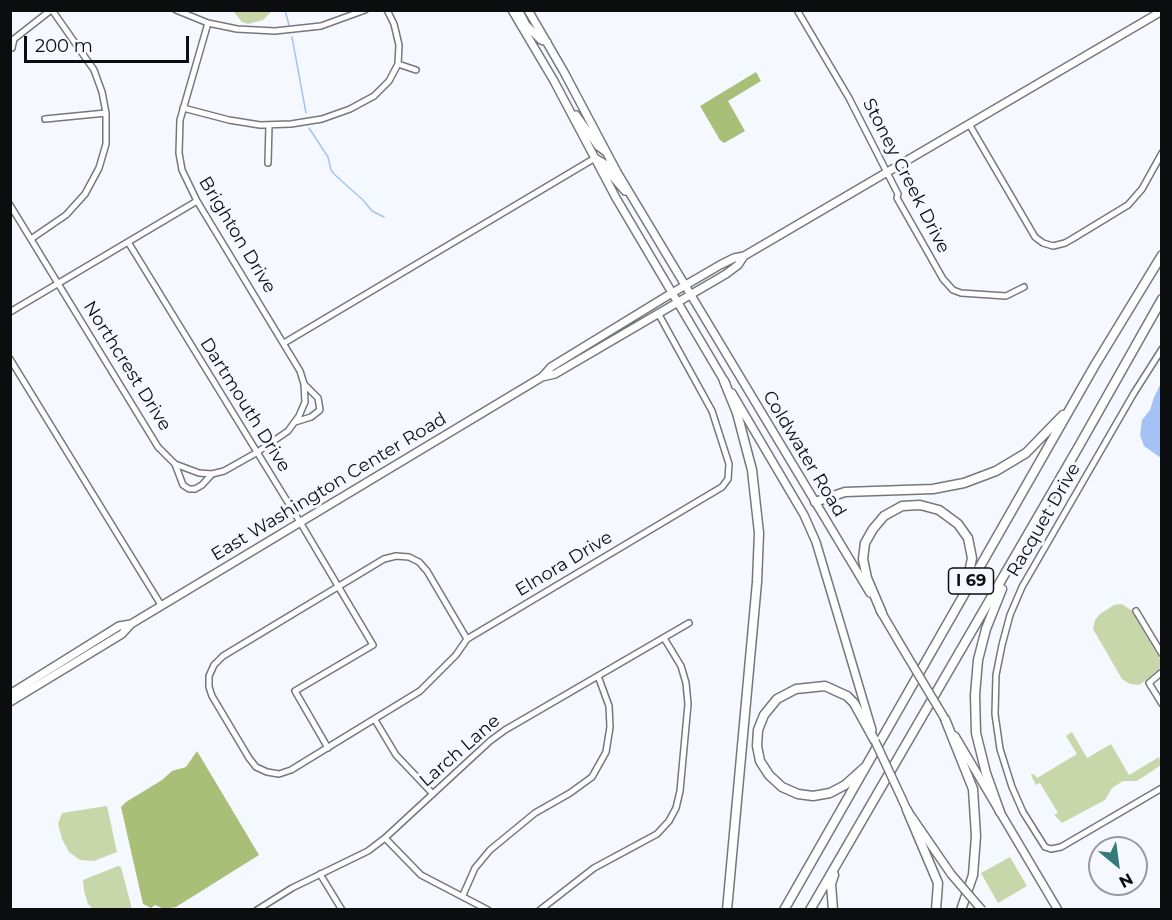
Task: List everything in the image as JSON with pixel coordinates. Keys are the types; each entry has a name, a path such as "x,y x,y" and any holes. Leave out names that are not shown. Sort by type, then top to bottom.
{"highway":[{"name":"I 69","path":"784,909 1161,255"},
{"name":"I 69","path":"810,909 1012,562 1161,299"},
{"path":"724,381 737,413 752,470 759,533 757,582 727,909"},
{"path":"815,502 844,492 933,489 964,483 996,471 1026,453 1055,425 1080,394"},
{"path":"882,613 867,578 863,559 865,543 884,516 902,506 920,505 939,510 958,524 968,538 972,558 968,581 959,604"},
{"path":"1000,812 986,773 976,733 975,695 978,660 986,629 1012,562"},
{"path":"869,764 845,785 830,793 813,796 798,794 782,787 768,775 760,761 756,746 758,730 764,715 777,699 796,689 825,686 836,690 855,704 864,715 875,741"},
{"path":"945,719 973,789 976,836 973,875 961,909"},
{"path":"907,810 938,883 936,909"},
{"path":"833,909 831,884 840,858"}],"main road":[{"name":"Coldwater Road","path":"513,10 677,302 804,515 816,542 864,715"},
{"path":"518,10 526,25 541,40 547,42"},
{"name":"Coldwater Road","path":"528,10 606,152 1058,909"},
{"name":"East Washington Center Road","path":"10,702 122,634 131,624 161,605 542,377 551,367 672,293 720,265 744,256 1161,11"},
{"path":"572,114 577,116 600,149 606,152"},
{"path":"595,158 602,161 612,176 632,196"},
{"name":"East Washington Center Road","path":"542,377 555,374 726,274 738,265 744,256"},
{"name":"East Washington Center Road","path":"10,694 119,626 131,624"},
{"path":"875,741 907,810 951,874 982,909"}],"street":[{"path":"12,48 14,39 51,10 94,70 106,113 106,144 99,168 85,194 66,215 31,239"},
{"path":"177,10 208,23 237,29 274,31 321,26 365,10"},
{"path":"183,108 229,120 269,125 321,119 350,109 374,96 388,81 398,64 399,45 394,24 387,10"},
{"name":"Stoney Creek Drive","path":"797,10 849,98 898,194 897,198 938,271 953,290 961,293 1006,296 1024,287"},
{"name":"Brighton Drive","path":"208,23 183,108 178,137 182,170 197,201 300,371 304,384 304,402 295,422 278,439 256,453"},
{"path":"398,64 416,70"},
{"path":"45,119 106,113"},
{"path":"969,124 1035,237 1053,246 1072,240 1128,205 1142,189 1161,153"},
{"path":"268,163 269,125"},
{"path":"284,343 595,158"},
{"path":"10,312 197,201"},
{"name":"Northcrest Drive","path":"10,205 158,447 175,464 199,473 212,474"},
{"name":"Dartmouth Drive","path":"128,242 373,645 295,692 328,748"},
{"name":"Elnora Drive","path":"337,587 223,656 214,664 209,676 212,696 249,758 256,767 267,772 279,774 291,770 420,692 456,655 467,639 722,487 729,479 729,464 707,400 658,314"},
{"name":"Racquet Drive","path":"1161,349 1022,587 1010,615 1002,645 996,675 995,714 1000,749 1012,787 1023,812 1042,843 1051,849 1061,847 1161,788"},
{"path":"10,359 161,605"},
{"name":"Brighton Drive","path":"295,422 311,417 320,410 318,398 304,384"},
{"path":"175,464 183,485 189,489 195,489 212,474 256,453"},
{"path":"337,587 384,559 396,556 409,557 419,562 427,571 467,639"},
{"path":"1136,611 1161,654"},
{"name":"Larch Lane","path":"257,909 292,888 368,851 505,730 689,623"},
{"path":"540,909 594,868 657,834 669,821 676,808 680,791 688,705 687,683 681,666 664,638"},
{"path":"1161,672 1149,683 1161,704"},
{"path":"463,895 475,868 490,850 535,813 592,777 606,752 610,727 609,706 598,676"},
{"path":"375,720 396,755 433,794"},
{"path":"385,838 421,875 488,909"},
{"path":"320,874 342,909"}],"green space":[{"path":"272,10 263,20 248,24 242,22 233,11"},
{"path":"756,72 761,81 728,101 745,131 724,143 700,106"},
{"path":"1122,604 1132,611 1160,659 1161,665 1157,673 1139,685 1130,684 1122,679 1093,629 1095,620 1100,614 1114,605"},
{"path":"1072,732 1087,758 1111,744 1129,775 1159,757 1161,765 1137,781 1123,781 1112,788 1105,800 1062,823 1054,815 1058,813 1040,783 1036,785 1031,775 1034,774 1037,778 1077,754 1066,736"},
{"path":"197,751 259,855 176,907 164,909 155,905 151,908 143,904 121,807 172,771 186,767"},
{"path":"107,806 117,852 94,861 80,860 69,852 62,839 58,824 62,813"},
{"path":"1010,857 1027,886 998,903 981,873"},
{"path":"118,866 121,867 132,909 93,909 88,904 83,880"}],"water":[{"path":"1161,383 1162,458 1144,446 1140,435 1142,420 1150,410"}],"waterway":[{"path":"285,10 289,25"},
{"path":"292,37 306,113"},
{"path":"309,128 328,157 331,170 335,175 372,211 384,217"}]}
